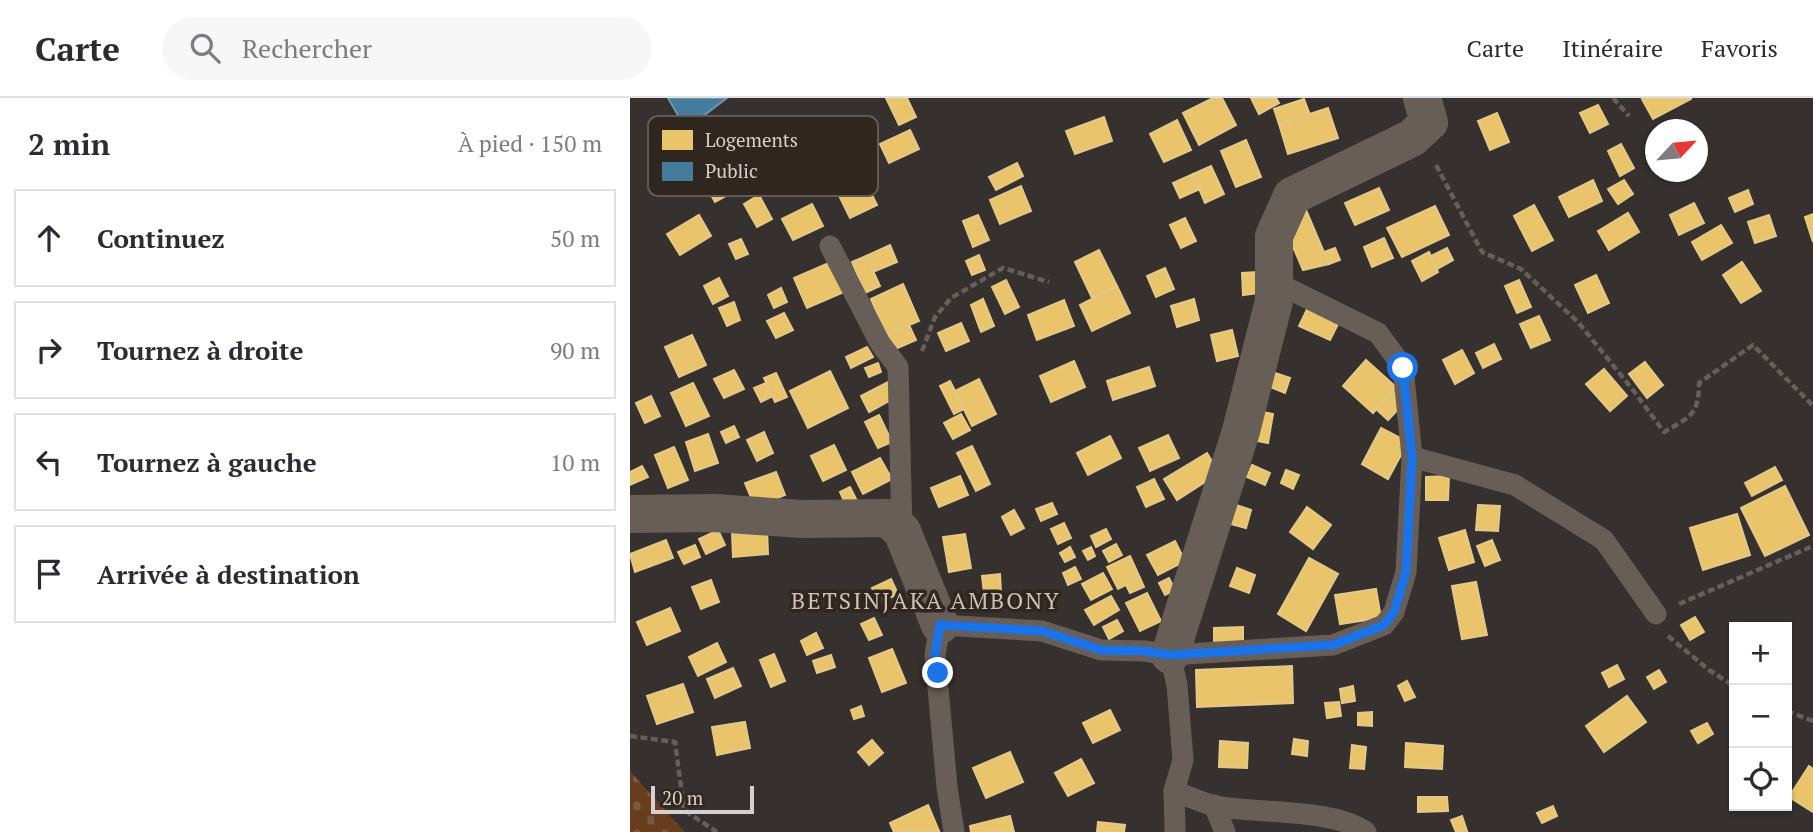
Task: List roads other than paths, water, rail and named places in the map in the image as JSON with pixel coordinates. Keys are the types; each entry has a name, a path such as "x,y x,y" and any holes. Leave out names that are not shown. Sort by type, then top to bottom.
{"street":[{"path":"1170,655 1241,431 1273,301 1274,236 1292,196 1412,138 1429,122 1422,98"},
{"path":"630,514 715,513 802,519 887,518 902,531 940,625"}],"lane":[{"path":"830,246 880,344 898,368 902,531"},
{"path":"954,832 947,788 935,655 940,625 1042,631 1101,650 1144,651 1170,655 1333,645 1384,625 1394,612 1406,572 1412,457 1403,368 1378,333 1275,282"},
{"path":"1412,457 1515,485 1604,540 1656,614"},
{"path":"1170,655 1177,685 1183,760 1174,791 1175,832"},
{"path":"1174,791 1214,805 1293,813 1353,823 1366,832"},
{"path":"1214,805 1225,832"}],"district":[{"name":"BETSINJAKA AMBONY","path":"926,600"}]}
